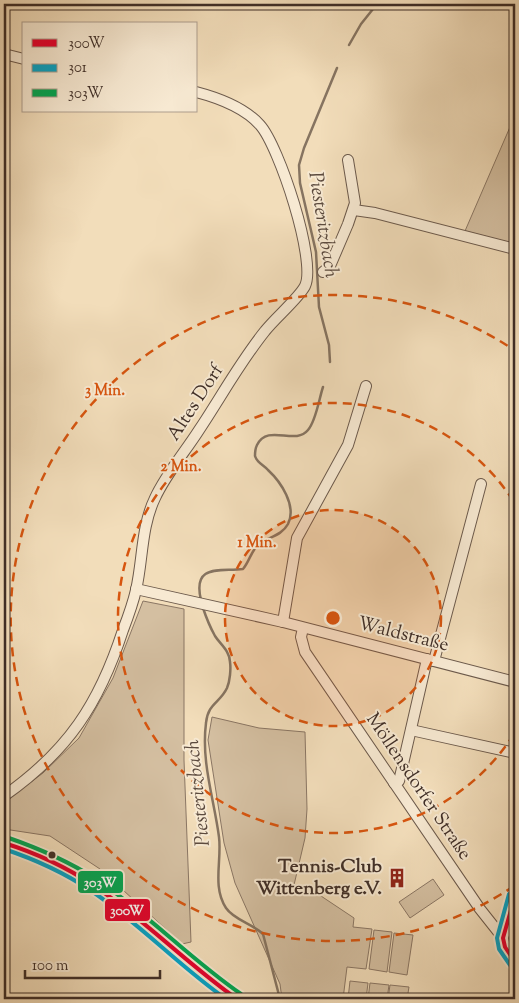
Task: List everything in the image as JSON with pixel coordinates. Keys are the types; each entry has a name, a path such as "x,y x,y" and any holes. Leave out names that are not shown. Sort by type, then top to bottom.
{"street":[{"path":"4,54 22,58"},
{"name":"Altes Dorf","path":"4,796 46,763 66,742 80,723 104,682 112,664 136,589 146,528 155,497 250,351 276,317 303,290 307,279 305,253 297,218 280,163 269,139 258,123 242,111 222,100 198,93"},
{"path":"323,272 330,266 354,210 354,195 348,160"},
{"path":"354,210 375,213 515,249"},
{"path":"283,622 297,538 348,445 366,386"},
{"path":"394,783 400,777 410,730 481,484"},
{"name":"Waldstraße","path":"136,589 283,622 515,682"},
{"name":"Möllensdorfer Straße","path":"303,628 301,637 305,652 488,920 503,938 505,947 515,962"},
{"path":"410,730 515,753"},
{"path":"4,844 51,862 94,886 130,913 222,995 237,999"},
{"path":"503,938 513,912 515,896"}],"shaded area":[{"path":"510,127 515,129 515,244 465,231"},
{"path":"143,601 184,609 184,760 191,942 182,944 100,869 50,836 4,829 4,802 43,773 79,738 113,678"},
{"path":"212,717 259,728 305,732 307,809 305,838 294,885 306,886 354,918 353,927 372,929 366,969 347,967 343,999 282,999 280,984 235,883 224,843 208,740"},
{"path":"433,879 444,895 410,918 399,902"},
{"path":"374,930 392,932 387,972 369,969"},
{"path":"394,933 413,935 407,975 389,972"},
{"path":"350,981 368,983 366,999 348,999"},
{"path":"370,983 389,985 387,999 368,999"},
{"path":"390,985 409,987 407,999 388,999"}],"waterway":[{"name":"Piesteritzbach","path":"349,45 361,24 377,4"},
{"name":"Piesteritzbach","path":"330,362 329,345 319,307 316,252 300,183 299,165 304,148 337,68"},
{"name":"Piesteritzbach","path":"201,600 199,588 201,580 205,575 218,570 243,569 257,546 281,532 288,524 290,517 289,502 273,475 256,458 256,447 262,439 268,436 296,436 308,430 315,416 323,387"},
{"name":"Piesteritzbach","path":"203,608 215,636 230,658 230,679 224,693 209,711 205,738 205,752 220,846 219,891 229,912 263,934 280,999"}],"transit line":[{"name":"303W","path":"6,837 52,855 96,879 133,906 204,966 241,994"},
{"name":"300W","path":"4,843 50,861 93,885 130,912 237,999"},
{"name":"301","path":"4,849 48,866 90,890 125,916 226,999"},
{"name":"301","path":"509,894 497,938 499,949 510,965"},
{"name":"300W","path":"515,896 503,938 505,947 515,962"}],"place":[{"name":"Tennis-Club Wittenberg e.V.","path":"397,878"}]}
